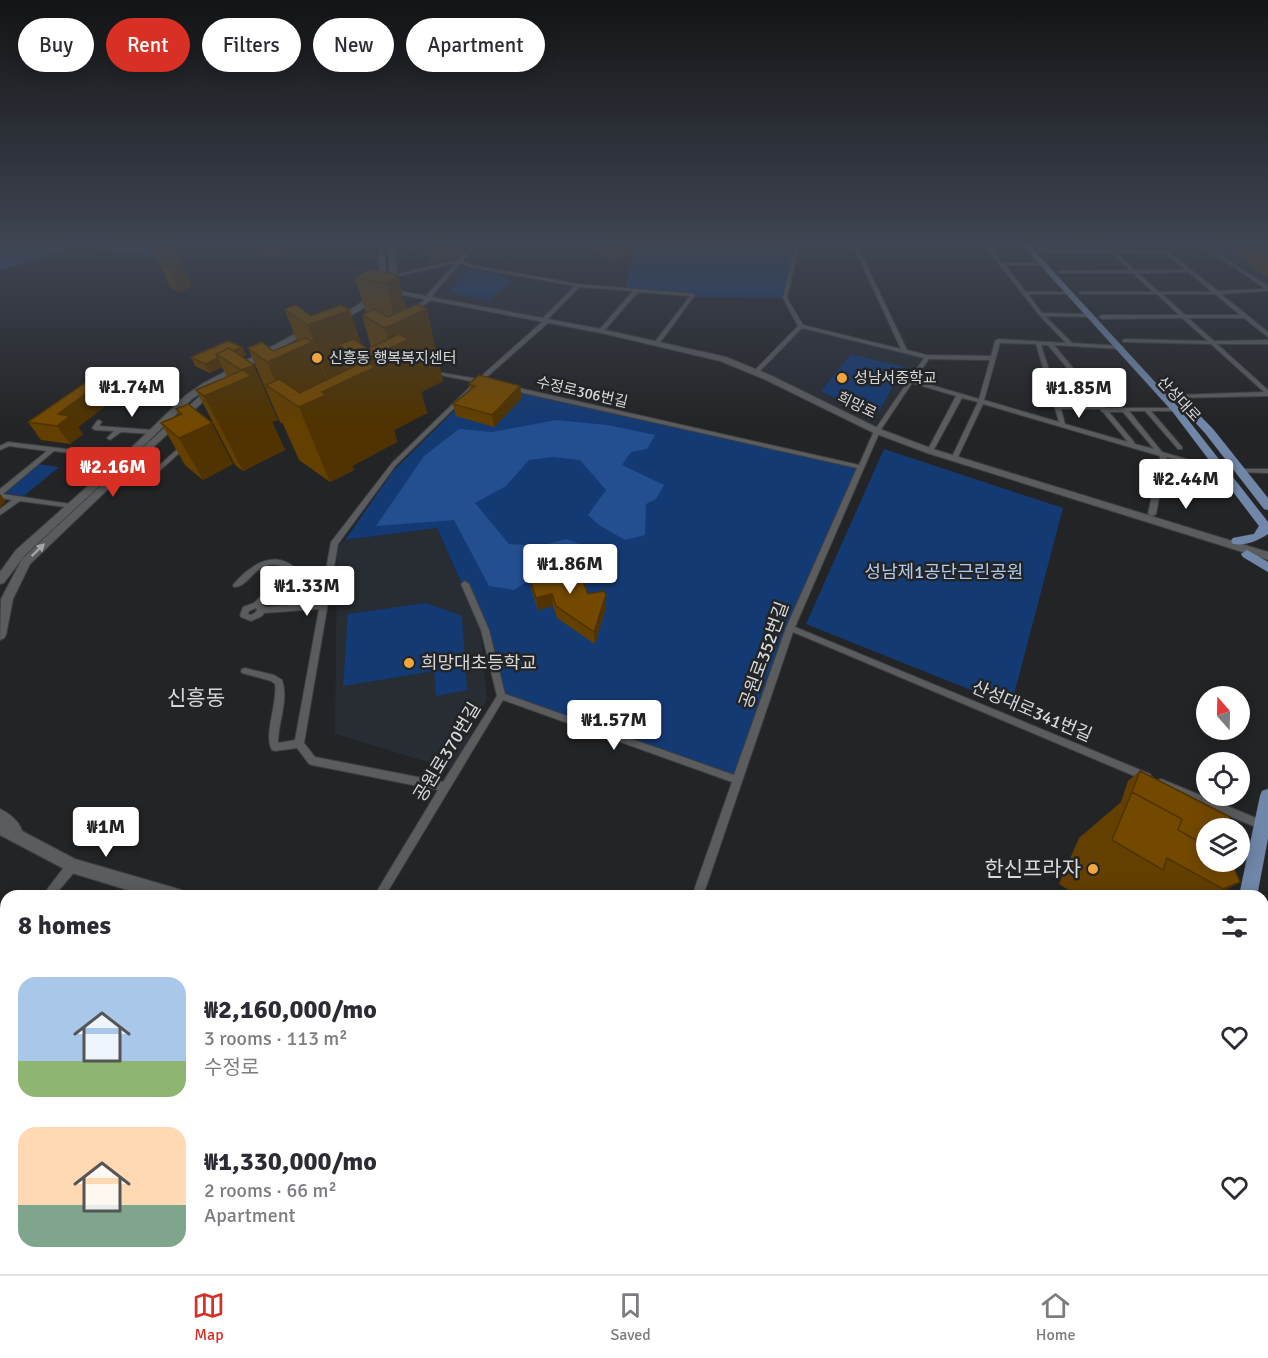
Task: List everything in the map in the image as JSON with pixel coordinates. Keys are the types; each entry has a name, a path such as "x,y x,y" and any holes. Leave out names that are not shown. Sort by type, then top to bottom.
{"main road":[{"path":"354,304 331,321 350,313 362,304"},
{"name":"희망로","path":"465,304 601,331 716,357 756,372 877,431 930,451 1268,556"},
{"name":"산성대로","path":"1083,304 1090,315 1176,396 1268,506"},
{"name":"산성대로","path":"1088,304 1102,317 1267,528"},
{"path":"0,580 20,553 70,506 124,464 152,432 189,397 206,390 316,329"},
{"path":"0,635 7,598 26,562 124,464 206,390"},
{"path":"1098,502 1114,502 1268,551"},
{"path":"1098,502 1115,510 1268,561"},
{"path":"1237,541 1258,537 1267,528"},
{"path":"1247,554 1268,568"},
{"path":"1249,890 1268,796"},
{"path":"0,816 29,843"},
{"path":"0,827 72,866 154,890"}],"street":[{"path":"404,318 420,304"},
{"path":"445,787 312,761 299,744 334,544 394,464 483,382 561,304"},
{"path":"601,331 624,304"},
{"path":"657,343 686,304"},
{"path":"789,304 801,326 927,357 993,358"},
{"path":"883,304 905,352"},
{"path":"1034,304 1071,345"},
{"path":"1170,304 1268,394"},
{"path":"1231,304 1268,335"},
{"path":"350,313 360,315"},
{"path":"1041,314 1090,315"},
{"path":"1102,317 1245,316"},
{"path":"756,372 801,326"},
{"path":"954,459 981,402 998,341 1071,345 1268,342"},
{"path":"1038,344 1063,426"},
{"path":"1050,344 1133,444"},
{"name":"공원로352번길","path":"699,890 790,628 877,431 927,357"},
{"path":"424,370 483,382"},
{"path":"911,381 1200,465 1220,467"},
{"name":"수정로306번길","path":"503,386 860,467"},
{"path":"1176,396 1268,394"},
{"path":"930,451 960,395"},
{"path":"1057,407 1124,410 1175,409"},
{"path":"1146,409 1180,448"},
{"path":"1124,410 1161,453 1152,514"},
{"path":"99,422 95,428 152,432"},
{"path":"110,438 119,430"},
{"path":"0,448 8,444 52,450 124,464 153,474 196,435"},
{"path":"0,495 52,450"},
{"path":"1241,471 1268,471"},
{"path":"0,495 70,506"},
{"path":"0,513 18,499"},
{"path":"237,585 262,563 269,561 290,567 285,578 259,608"},
{"name":"공원로370번길","path":"383,890 501,696 485,630 465,584"},
{"path":"259,608 322,606"},
{"name":"산성대로341번길","path":"790,628 1262,825"},
{"path":"245,671 267,676 279,682 280,694 273,738 275,747 299,744"},
{"path":"501,696 737,780"},
{"path":"52,890 72,866"}],"shaded area":[{"path":"472,304 557,304 545,318"},
{"name":"성남서중학교","path":"801,326 923,357 878,427 854,419 760,369"},
{"path":"556,420 608,425 655,435 647,449 631,452 622,465 664,485 656,499 646,504 645,535 625,540 599,525 588,515 606,490 580,460 553,457 529,460 506,486 475,503 509,544 539,546 566,539 595,549 602,562 582,572 534,577 514,590 489,586 454,520 376,526 424,456 459,429 492,432"},
{"name":"희망대초등학교","path":"437,528 480,627 487,699 454,770 335,734 337,546 345,540"}],"green space":[{"path":"851,354 904,367 879,411 840,401 821,391"},
{"path":"481,384 857,468 788,626 735,776 505,696 481,627 437,528 345,540 393,471"},
{"name":"성남제1공단근린공원","path":"884,449 1063,508 1011,706 806,624"},
{"path":"38,464 59,467 24,496 3,493"},
{"path":"426,603 462,616 467,690 436,696 434,671 343,686 348,614"}],"building":[{"path":"416,304 427,309 385,328 362,315 374,309 388,317"},
{"path":"296,305 311,316 341,305 350,310 308,325 284,309"},
{"path":"399,334 408,340 362,360 338,345 353,339 368,349"},
{"path":"305,338 313,342 267,362 248,348 262,342 273,351"},
{"path":"228,341 242,347 233,351 229,348 216,354 218,358 205,364 191,357"},
{"path":"229,348 254,365 241,370 216,354"},
{"path":"365,361 375,367 322,392 326,395 299,407 266,385 279,379 300,393"},
{"path":"104,370 116,370 88,388 92,389 58,414 70,416 57,426 28,422"},
{"path":"243,370 251,376 204,396 196,390"},
{"path":"479,375 520,386 492,415 453,404 475,386 469,384"},
{"path":"188,404 212,423 179,438 161,423 182,414 176,409"},
{"path":"577,566 588,594 604,591 606,595 594,632 556,606 552,594 536,598 529,576"},
{"path":"1140,771 1196,800 1196,806 1208,806 1230,817 1196,818 1196,840 1178,830 1182,819 1132,792"},
{"path":"1132,792 1182,819 1178,830 1196,840 1196,872 1236,872 1240,882 1223,889 1167,858 1163,870 1112,840"}],"place":[{"name":"신흥동 행복복지센터","path":"317,358"},
{"name":"성남서중학교","path":"842,378"},
{"name":"희망대초등학교","path":"409,663"},
{"name":"한신프라자","path":"1093,869"}],"district":[{"name":"신흥동","path":"196,698"}]}
